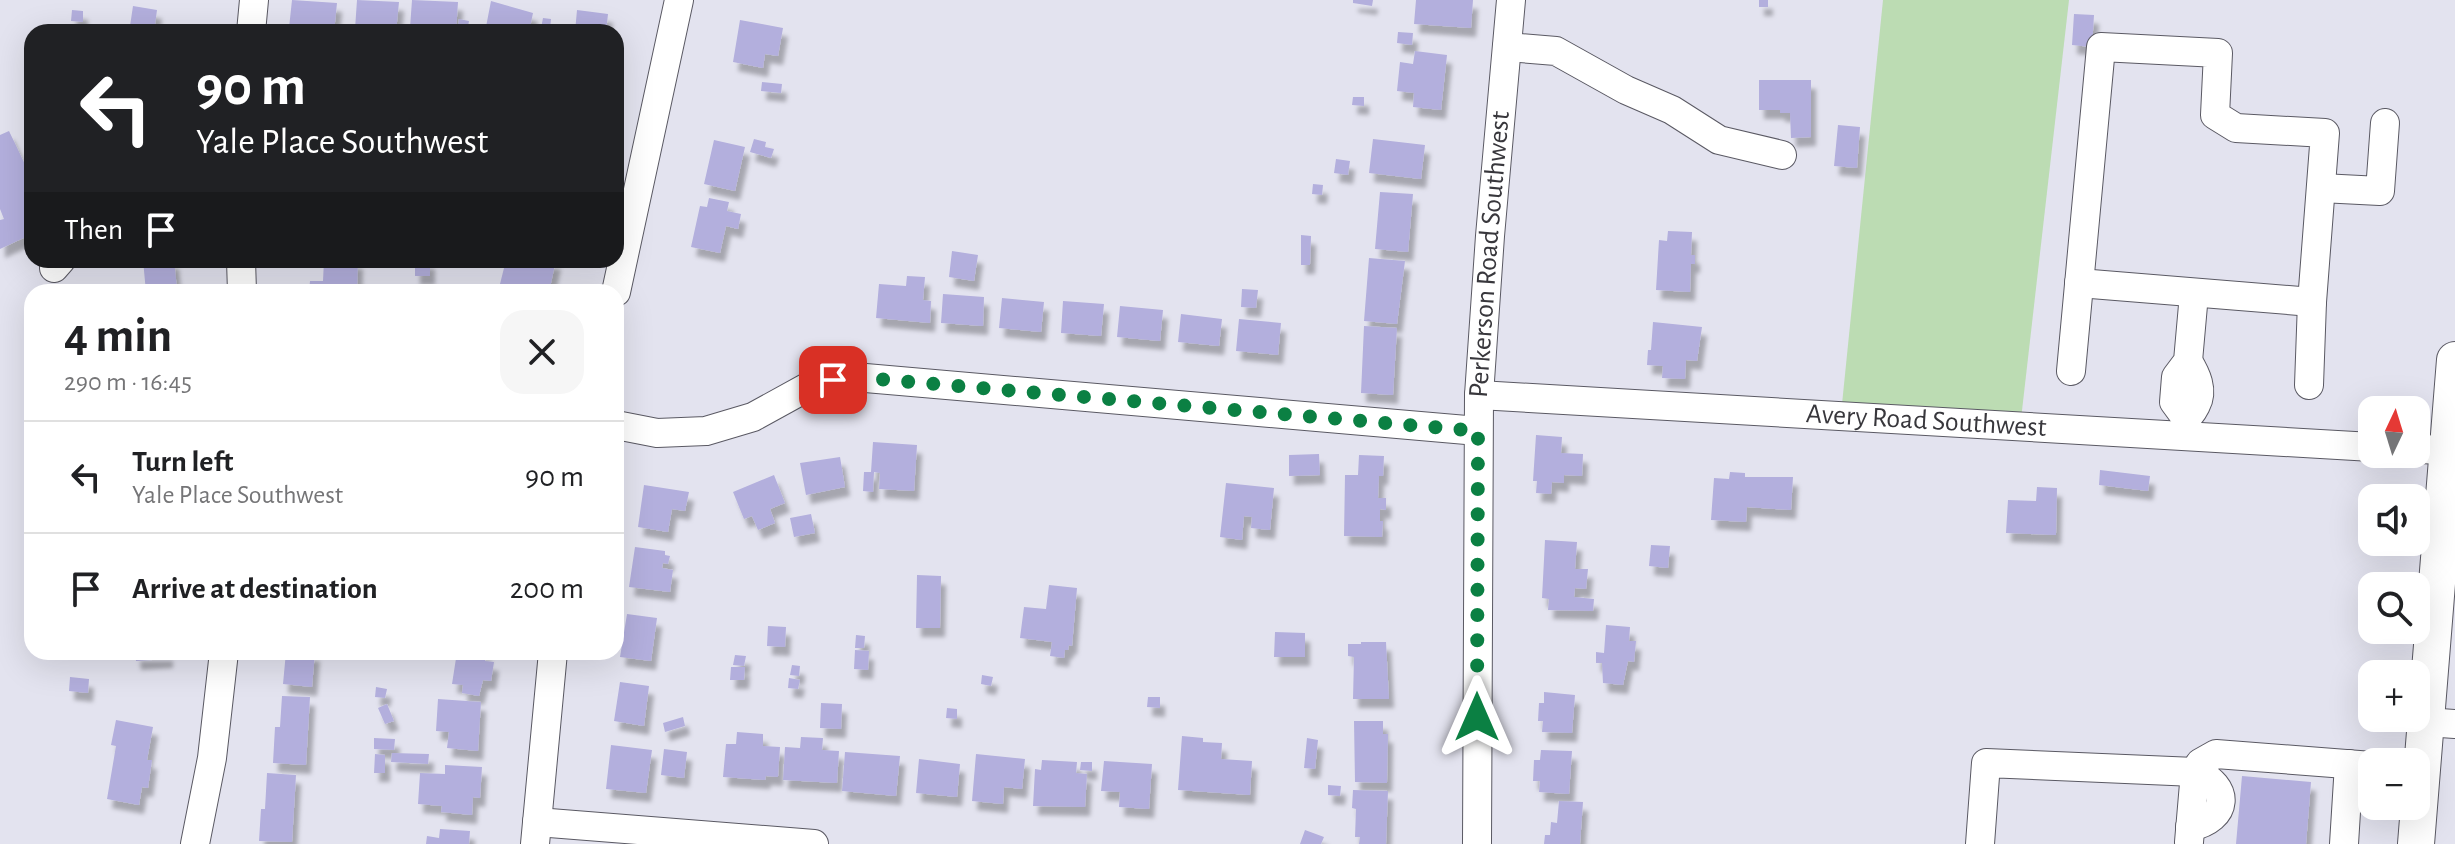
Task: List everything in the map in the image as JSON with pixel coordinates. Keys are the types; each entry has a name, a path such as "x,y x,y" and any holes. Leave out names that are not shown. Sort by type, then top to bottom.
{"main road":[{"path":"2429,748 2440,723 2432,450 2455,360"},
{"path":"2416,844 2417,820"}],"street":[{"path":"252,24 254,0"},
{"path":"624,255 679,0"},
{"name":"Perkerson Road Southwest","path":"1477,844 1479,395 1511,0"},
{"path":"1507,47 1556,51 1626,90 1672,110 1719,140 1782,155"},
{"path":"2071,371 2101,47 2218,53 2215,115 2236,128 2325,133 2309,385"},
{"path":"2321,188 2380,191 2385,123"},
{"path":"2079,283 2312,302"},
{"path":"2185,426 2174,402 2176,377 2188,361 2194,294"},
{"path":"624,427 657,433 706,431 753,417 813,384 854,377 1478,431"},
{"name":"Avery Road Southwest","path":"1479,395 2185,426 2358,445"},
{"path":"195,844 212,758 223,660"},
{"path":"552,660 536,833 814,844"},
{"path":"2195,772 2200,763 2216,754 2358,765"},
{"path":"1980,844 1986,763 2195,772 2208,777 2216,785 2220,792 2220,804 2214,818 2190,836"},
{"path":"2344,844 2358,779"}],"green space":[{"path":"1883,0 2069,0 2020,428 1841,414"}],"building":[{"path":"292,0 337,3 335,24 289,24"},
{"path":"357,0 399,2 397,24 355,24"},
{"path":"412,0 458,2 457,24 410,24"},
{"path":"1353,0 1373,0 1372,6 1353,3"},
{"path":"1416,0 1473,0 1471,28 1414,24"},
{"path":"1759,0 1768,0 1768,7 1759,7"},
{"path":"491,1 533,13 531,24 487,24"},
{"path":"133,6 157,10 155,24 130,24"},
{"path":"72,10 83,11 83,22 71,21"},
{"path":"577,10 608,14 607,24 576,24"},
{"path":"2074,14 2094,15 2092,47 2072,45"},
{"path":"543,18 551,19 550,24 542,24"},
{"path":"459,19 469,21 468,24 458,24"},
{"path":"740,20 783,28 778,56 765,54 763,68 733,62"},
{"path":"1398,32 1413,33 1412,45 1397,43"},
{"path":"1415,51 1447,55 1441,110 1413,107 1414,93 1397,91 1400,62 1413,64"},
{"path":"1759,80 1811,80 1811,137 1791,138 1790,113 1759,110"},
{"path":"762,82 782,84 781,93 761,91"},
{"path":"1353,97 1364,97 1364,106 1352,105"},
{"path":"1838,125 1860,127 1857,168 1834,166"},
{"path":"9,131 24,162 24,238 0,249 0,220 4,219 0,209 0,135"},
{"path":"754,139 766,142 765,147 774,149 771,158 750,152"},
{"path":"1373,139 1425,145 1421,179 1369,173"},
{"path":"714,140 745,147 735,191 704,184"},
{"path":"1336,159 1350,161 1348,175 1334,173"},
{"path":"1313,184 1323,185 1322,195 1312,194"},
{"path":"1380,192 1413,194 1408,252 1375,249"},
{"path":"709,198 729,202 727,211 741,214 738,229 726,226 720,253 691,247 700,206 707,207"},
{"path":"1668,231 1692,232 1691,255 1695,255 1695,264 1691,264 1690,292 1656,290 1659,240 1667,241"},
{"path":"1301,235 1311,236 1310,265 1301,265"},
{"path":"952,251 978,255 974,281 949,277"},
{"path":"1369,258 1405,261 1397,324 1364,321"},
{"path":"144,268 175,268 176,284 145,284"},
{"path":"324,268 358,268 357,284 310,284 310,281 323,281"},
{"path":"415,268 430,268 430,276 415,276"},
{"path":"504,268 554,268 551,284 500,284"},
{"path":"907,276 925,277 923,300 931,301 930,323 876,318 879,284 906,286"},
{"path":"1242,289 1258,290 1256,308 1241,307"},
{"path":"943,294 984,297 983,326 941,323"},
{"path":"1002,298 1044,302 1041,332 999,328"},
{"path":"1063,301 1104,304 1101,336 1061,333"},
{"path":"1120,306 1163,310 1160,341 1117,337"},
{"path":"1181,314 1222,319 1219,346 1178,342"},
{"path":"1239,319 1281,323 1278,355 1236,351"},
{"path":"1653,322 1702,327 1697,361 1686,360 1685,379 1662,378 1663,366 1647,365"},
{"path":"1364,326 1397,328 1393,395 1361,393"},
{"path":"1536,435 1562,437 1561,453 1583,454 1582,476 1564,475 1564,483 1552,482 1551,494 1536,493 1537,481 1533,481"},
{"path":"873,442 917,445 914,491 879,489 880,473 874,472 873,492 863,491 864,472 871,472"},
{"path":"1319,454 1320,475 1289,476 1289,455"},
{"path":"1359,455 1384,456 1378,498 1386,498 1386,510 1380,509 1382,537 1344,536 1345,475 1358,475"},
{"path":"840,457 845,487 806,495 800,463"},
{"path":"2100,470 2150,476 2148,491 2099,485"},
{"path":"1730,472 1745,473 1745,477 1793,477 1791,510 1747,507 1746,522 1711,520 1714,478 1729,479"},
{"path":"774,475 785,503 770,509 775,523 758,530 752,516 744,519 733,492"},
{"path":"1226,483 1274,488 1270,530 1251,528 1252,517 1244,516 1242,540 1220,537"},
{"path":"644,485 689,492 685,511 672,509 668,532 638,527"},
{"path":"2037,487 2057,488 2056,535 2006,533 2008,500 2036,501"},
{"path":"811,514 815,533 794,537 790,518"},
{"path":"1545,540 1577,542 1575,569 1588,569 1586,589 1575,588 1574,597 1594,599 1593,611 1548,610 1549,599 1542,598"},
{"path":"1651,545 1670,546 1668,568 1649,566"},
{"path":"635,547 665,551 665,555 670,556 668,564 663,563 662,568 673,570 670,592 629,587"},
{"path":"917,575 941,576 940,628 916,628"},
{"path":"1049,585 1077,588 1072,646 1065,650 1064,658 1050,656 1052,642 1020,638 1024,607 1046,609"},
{"path":"627,614 657,618 651,661 624,658"},
{"path":"1606,625 1630,627 1629,641 1636,641 1634,662 1628,661 1623,685 1603,683 1602,663 1596,663 1596,652 1604,653"},
{"path":"768,626 786,627 785,647 767,646"},
{"path":"1275,632 1305,633 1305,657 1274,657"},
{"path":"856,635 865,636 864,648 855,648"},
{"path":"1386,642 1389,699 1353,699 1354,657 1348,656 1348,644"},
{"path":"855,650 869,651 868,670 854,669"},
{"path":"735,655 746,656 744,666 733,665"},
{"path":"285,660 314,660 312,687 283,684"},
{"path":"456,660 494,662 491,681 483,680 479,696 462,693 463,685 452,684"},
{"path":"792,665 800,666 799,676 790,675"},
{"path":"731,667 745,667 744,680 730,680"},
{"path":"982,675 993,677 991,686 981,684"},
{"path":"70,677 89,679 88,693 69,691"},
{"path":"789,678 800,680 798,689 788,688"},
{"path":"620,682 649,686 644,726 614,721"},
{"path":"376,687 387,689 385,698 375,697"},
{"path":"1544,692 1575,695 1572,733 1542,732 1543,721 1538,721 1539,703 1544,703"},
{"path":"282,696 310,697 306,765 273,763 275,727 280,727"},
{"path":"1148,697 1160,697 1160,708 1147,707"},
{"path":"438,699 481,702 478,751 447,748 449,732 436,731"},
{"path":"821,703 842,704 841,729 820,728"},
{"path":"387,704 394,721 385,724 378,708"},
{"path":"947,708 957,709 957,719 946,718"},
{"path":"683,717 685,726 665,732 663,723"},
{"path":"116,720 153,727 147,760 152,760 148,788 142,787 139,805 107,799 116,746 111,745"},
{"path":"1354,721 1383,721 1383,734 1388,734 1387,783 1355,782"},
{"path":"737,732 763,734 763,746 780,747 778,777 766,776 765,780 723,777 726,744 736,744"},
{"path":"1182,736 1222,743 1221,759 1252,761 1250,795 1178,790"},
{"path":"801,737 823,738 822,750 839,751 837,783 783,780 785,747 800,748"},
{"path":"374,738 395,739 394,750 374,749"},
{"path":"1307,738 1318,740 1315,769 1304,768"},
{"path":"611,745 652,750 646,793 606,789"},
{"path":"664,749 687,752 684,778 661,775"},
{"path":"1541,750 1572,751 1569,794 1539,792 1540,781 1533,781 1534,760 1540,760"},
{"path":"845,752 900,756 896,796 842,791"},
{"path":"392,753 429,754 428,764 391,762"},
{"path":"375,754 385,755 385,773 374,773"},
{"path":"976,754 1025,759 1022,789 1004,787 1003,804 972,801"},
{"path":"919,759 960,764 957,797 916,793"},
{"path":"1042,760 1077,762 1076,773 1087,774 1085,807 1033,806 1035,769 1041,770"},
{"path":"1104,761 1152,764 1149,809 1119,807 1120,792 1101,791"},
{"path":"1081,762 1092,762 1092,771 1080,770"},
{"path":"445,765 482,767 480,798 473,797 472,815 441,812 442,806 418,804 420,773 445,774"},
{"path":"267,773 296,775 292,842 259,841"},
{"path":"2242,776 2311,782 2306,844 2236,844"},
{"path":"1328,785 1341,786 1340,796 1328,795"},
{"path":"1353,790 1388,791 1386,844 1359,844 1360,837 1355,837"},
{"path":"1559,801 1583,802 1580,844 1544,844 1545,835 1550,835 1551,822 1557,823"},
{"path":"440,829 470,831 469,844 426,844 427,836 439,838"},
{"path":"1305,830 1324,837 1321,844 1300,844"}],"route":[{"path":"833,380 854,377 1478,431 1477,717"}]}
